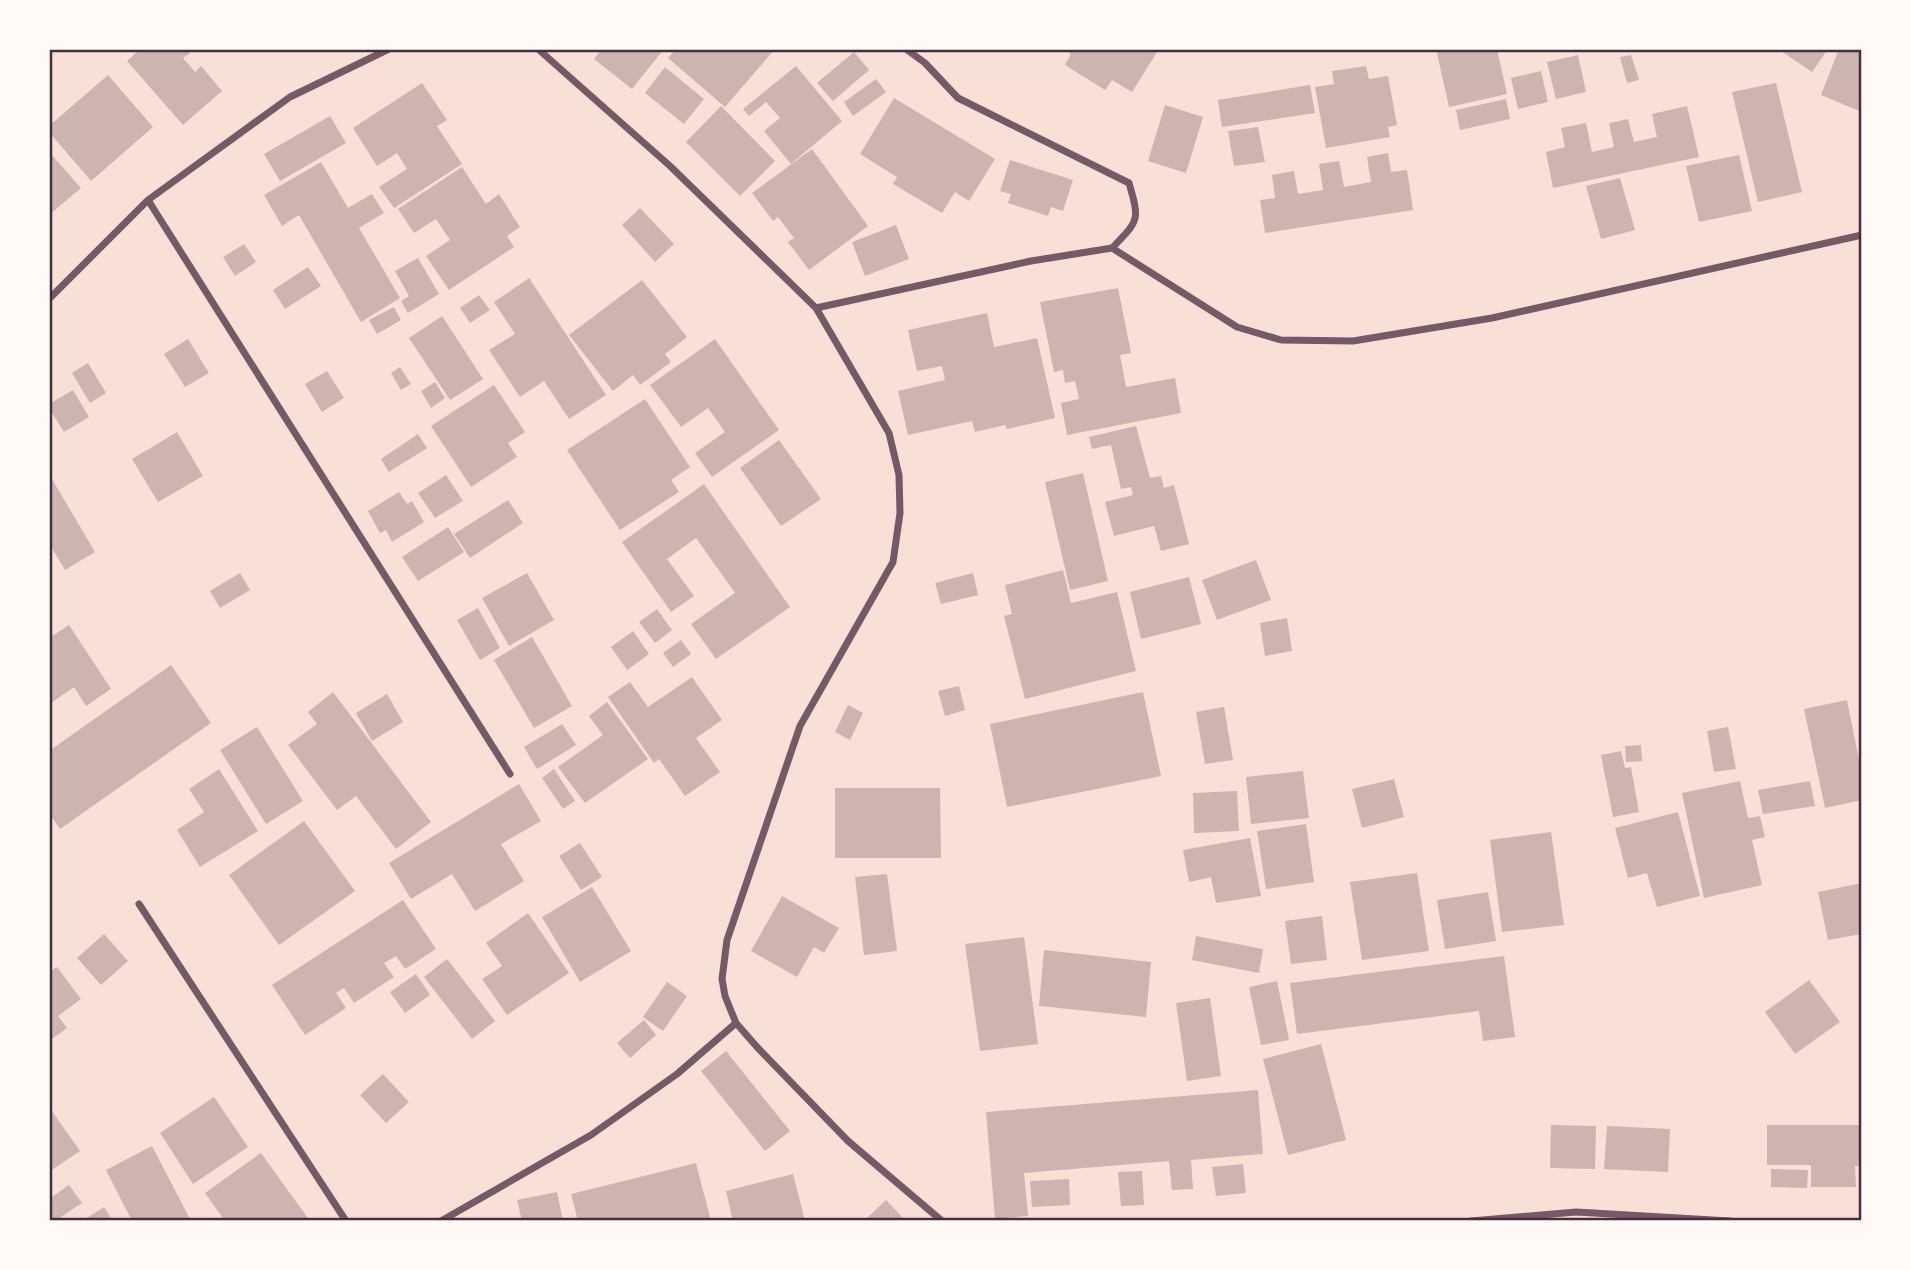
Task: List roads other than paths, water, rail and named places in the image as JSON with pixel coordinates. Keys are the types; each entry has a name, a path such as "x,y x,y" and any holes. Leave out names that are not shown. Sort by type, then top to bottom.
{"street":[{"path":"49,299 148,200 290,97 389,49"},
{"path":"538,49 670,166 816,308 889,433 899,475 900,513 893,562 800,726 727,940 722,979 725,996 736,1023 757,1047 848,1141 942,1221"},
{"path":"816,308 1031,261 1112,248 1134,225 1136,206 1129,183 958,98 925,63 906,49"},
{"path":"148,200 510,774"},
{"path":"1112,248 1237,327 1281,340 1353,341 1492,318 1862,235"},
{"path":"139,904 346,1221"},
{"path":"441,1221 591,1135 677,1074 736,1023"},
{"path":"1471,1221 1576,1212 1730,1221"}]}
